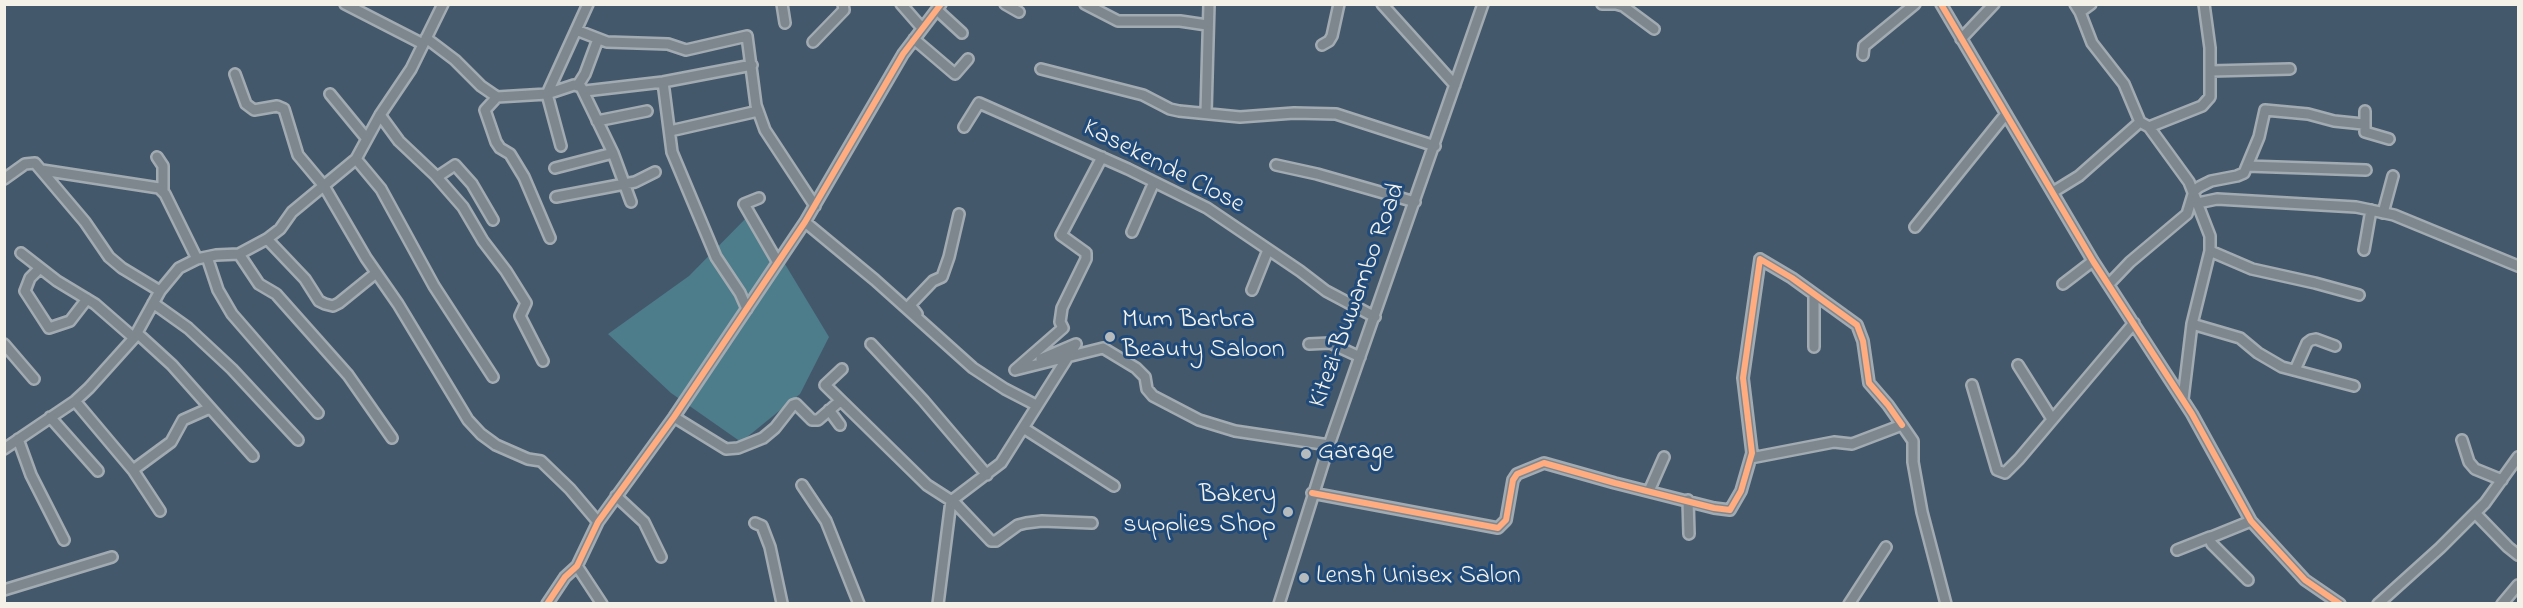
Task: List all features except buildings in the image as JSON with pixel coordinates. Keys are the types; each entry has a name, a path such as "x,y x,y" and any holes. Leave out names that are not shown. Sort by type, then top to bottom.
{"street":[{"path":"345,4 358,7 425,41 455,60 481,86 496,97 663,82 752,65"},
{"path":"4,449 75,402 136,335 160,291 179,268 202,258 240,254 267,239 280,229 292,212 356,159 380,115 411,69 442,4"},
{"path":"561,146 547,94 588,4"},
{"path":"782,4 784,23"},
{"path":"813,42 844,10 843,4"},
{"path":"901,4 922,28"},
{"path":"1005,4 1019,12"},
{"path":"1085,4 1118,21 1180,21 1207,25"},
{"path":"1206,113 1209,4"},
{"path":"1322,45 1332,36 1339,4"},
{"path":"1382,4 1455,85"},
{"name":"Kitezi-Buwambo Road","path":"1279,603 1312,493 1483,4"},
{"path":"1602,4 1623,6 1654,29"},
{"path":"1863,55 1864,46 1915,4"},
{"path":"1941,4 2094,261 2183,399 2252,521 2305,580 2340,603"},
{"path":"1961,39 1994,4"},
{"path":"2091,4 2078,8 2092,43 2124,84 2140,122 2149,128 2194,191 2210,236 2210,251 2192,324 2183,399"},
{"path":"2149,128 2202,106 2210,97 2211,71 2204,4"},
{"path":"547,603 577,566 598,522 674,417 805,222 903,54 939,7 962,33"},
{"path":"576,30 598,39 668,44 686,50 744,35 749,39 758,111 765,129 815,206"},
{"path":"598,39 581,88 613,153 631,202"},
{"path":"915,39 955,74 968,59"},
{"path":"1041,69 1143,95 1170,109 1240,117 1294,113 1336,114 1435,146"},
{"path":"2211,71 2290,69"},
{"path":"235,74 246,104 254,110 277,106 284,109 298,155 324,186 468,420 496,445 528,459 541,461 570,489 598,522"},
{"path":"663,82 672,152 716,257 740,293 747,309"},
{"path":"330,94 367,139"},
{"path":"496,97 485,108 496,142 500,148 510,154 524,177 550,238"},
{"name":"Kasekende Close","path":"964,127 979,103 1154,182 1207,208 1329,293 1375,317"},
{"path":"2109,284 2130,262 2187,214 2194,191 2211,181 2241,175 2259,138 2265,110 2308,114 2334,121 2363,124"},
{"path":"597,121 648,111"},
{"path":"670,131 758,111"},
{"path":"2365,111 2363,124 2368,135 2389,139"},
{"path":"1915,227 2006,114"},
{"path":"380,115 399,141 437,177 463,207 483,241 526,303 520,315 543,361"},
{"path":"2053,192 2079,176 2140,122"},
{"path":"555,168 613,153"},
{"path":"158,157 163,166 163,191"},
{"path":"1015,370 1063,328 1060,322 1062,308 1086,260 1086,253 1061,235 1102,158"},
{"path":"356,159 381,189 434,286 493,377"},
{"path":"4,178 29,162 35,163 85,222 109,257 122,268 160,291"},
{"path":"1276,165 1415,202"},
{"path":"437,177 453,166 458,167 472,184 493,220"},
{"path":"2247,166 2366,170"},
{"path":"42,170 155,186 163,191 232,314 318,413"},
{"path":"556,197 635,182 655,172"},
{"path":"2383,213 2393,176"},
{"path":"1132,231 1154,182"},
{"path":"759,198 744,204 777,261"},
{"path":"2198,202 2217,198 2344,205 2370,210 2518,266"},
{"path":"2364,250 2370,210"},
{"path":"929,330 910,305 933,281 942,277 950,257 959,214"},
{"path":"805,222 875,280 985,378 1036,405"},
{"path":"267,239 305,279 319,301 325,304 333,306 339,303 376,273"},
{"path":"1252,290 1268,250"},
{"path":"2210,251 2252,269 2359,295"},
{"path":"21,253 136,335 172,365 253,456"},
{"path":"240,254 259,284 279,297 348,375 392,438"},
{"path":"1312,493 1498,528 1502,526 1508,514 1515,477 1519,472 1538,464 1550,464 1584,475 1724,510 1732,508 1741,491 1751,458 1752,447 1743,378 1760,259 1792,278 1857,325 1863,341 1869,383 1888,405 1913,441 1913,462 1922,512 1946,603"},
{"path":"2063,284 2094,261"},
{"path":"40,268 30,278 25,291 49,328 70,321 87,299"},
{"path":"1814,296 1814,347"},
{"path":"153,303 188,328 232,369 297,440"},
{"path":"1972,385 1997,470 2002,474 2014,465 2134,323"},
{"path":"2192,324 2240,338 2277,365 2354,386"},
{"path":"2295,370 2307,343 2311,340 2316,339 2336,346"},
{"path":"1309,344 1330,343 1360,357"},
{"path":"4,344 34,379"},
{"path":"871,344 923,400 987,475"},
{"path":"938,603 951,501 1001,463 1076,344 1015,370"},
{"path":"1015,370 1103,348 1139,371 1145,378 1147,388 1153,396 1191,417 1235,430 1329,446"},
{"path":"2018,365 2052,419"},
{"path":"842,369 825,385 927,485 951,501 988,539 993,541 1018,525 1026,523 1041,521 1092,523"},
{"path":"674,417 726,449 738,448 763,438 775,428 793,405 796,404 812,420 818,420 840,400"},
{"path":"75,402 133,470 160,511"},
{"path":"133,470 171,442 183,420 210,408"},
{"path":"829,410 840,425"},
{"path":"50,417 98,471"},
{"path":"1751,458 1834,442 1852,444 1902,425"},
{"path":"1024,429 1114,486"},
{"path":"18,439 31,475 64,540"},
{"path":"2462,440 2469,462 2475,469 2502,480"},
{"path":"1649,491 1664,456"},
{"path":"2378,603 2475,513 2518,457"},
{"path":"802,485 826,521 858,603"},
{"path":"616,496 644,522 661,557"},
{"path":"1688,500 1689,534"},
{"path":"2475,513 2518,555"},
{"path":"2177,550 2252,521"},
{"path":"755,524 762,526 770,547 782,603"},
{"path":"2210,537 2212,544 2248,580"},
{"path":"1849,603 1886,547"},
{"path":"4,590 112,557"},
{"path":"577,566 602,603"},
{"path":"2502,603 2518,585"}],"shaded area":[{"path":"753,211 829,337 800,394 741,442 671,393 608,334 689,276"}],"cycle path":[{"path":"547,604 565,577 577,566 598,522 674,417 805,222 903,54 941,4"},
{"path":"1941,4 2093,261 2192,414 2251,521 2305,580 2340,604"},
{"path":"1312,493 1498,528 1506,520 1513,480 1517,474 1544,463 1615,483 1730,510 1741,491 1752,453 1743,378 1760,259 1792,278 1857,325 1863,341 1869,383 1902,425"}],"place":[{"name":"Mum Barbra Beauty Saloon","path":"1110,337"},
{"name":"Garage","path":"1306,454"},
{"name":"Bakery supplies Shop","path":"1288,512"},
{"name":"Lensh Unisex Salon","path":"1304,578"}]}
